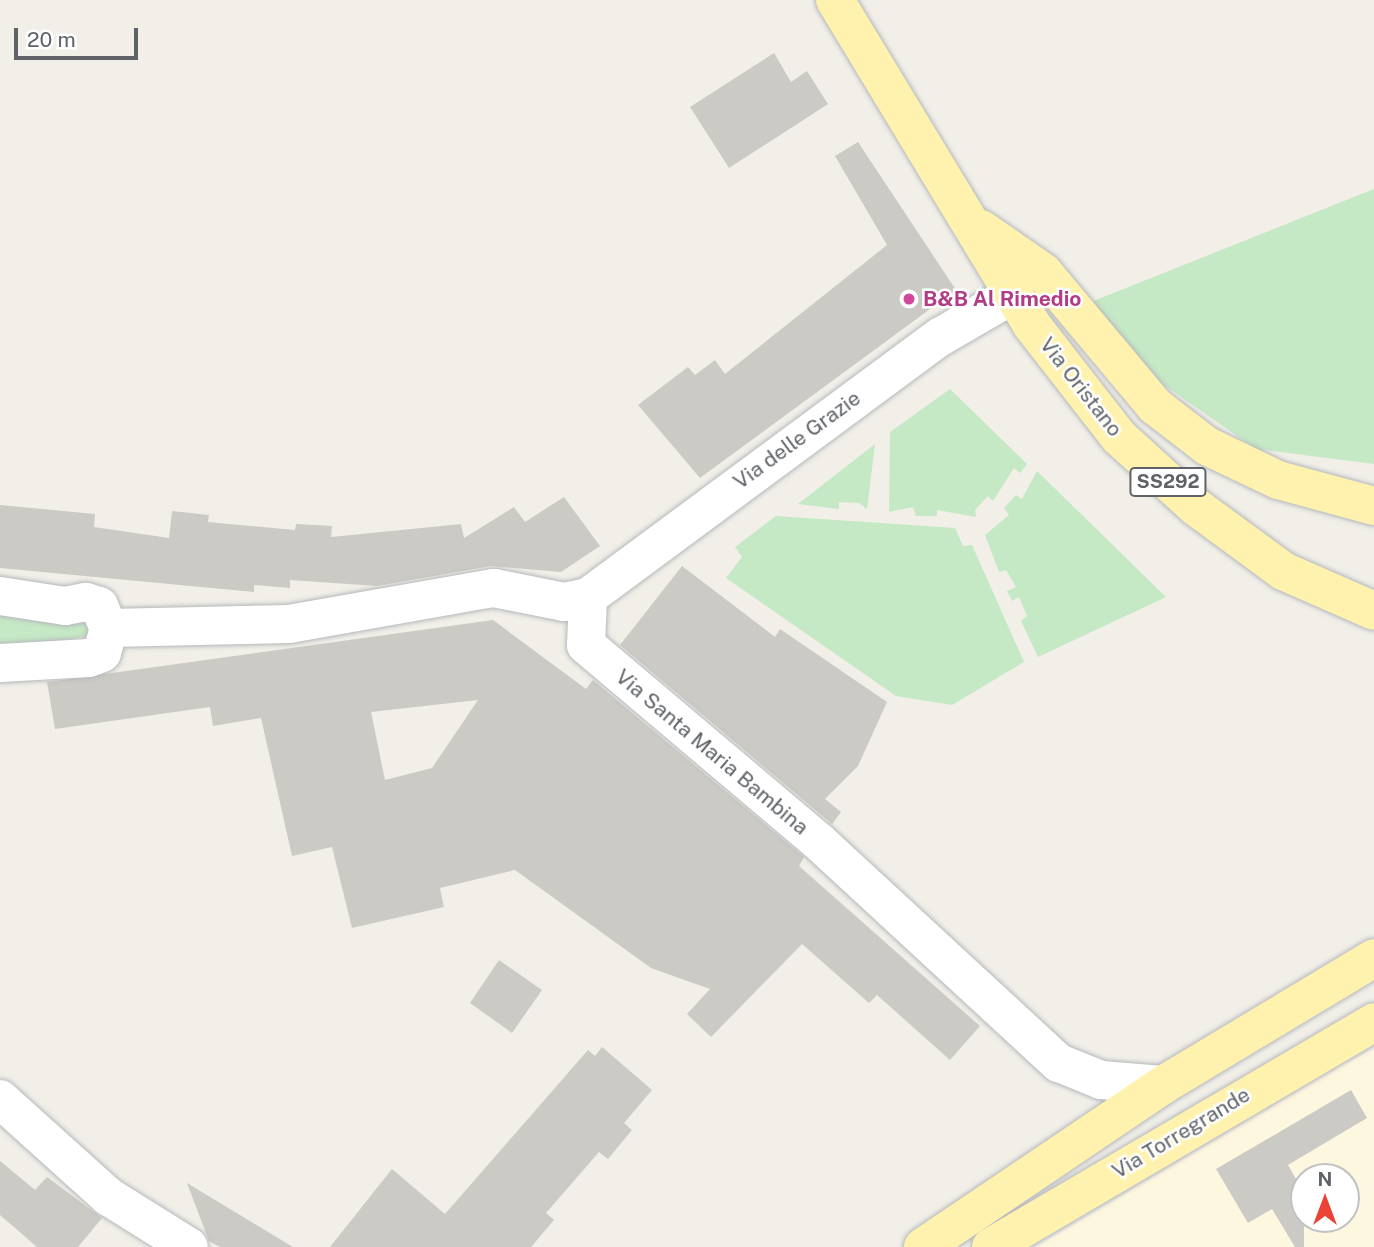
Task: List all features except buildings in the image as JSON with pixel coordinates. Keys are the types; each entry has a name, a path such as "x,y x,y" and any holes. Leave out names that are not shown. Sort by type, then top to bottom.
{"main road":[{"name":"Via Oristano","path":"835,0 1014,295 1119,437 1196,507 1283,571 1374,611"},
{"path":"968,220 1042,272 1129,379 1207,446 1278,480 1374,506"},
{"path":"923,1247 1163,1084 1374,958"},
{"name":"Via Torregrande","path":"990,1247 1374,1021"}],"street":[{"name":"Via delle Grazie","path":"589,597 928,345 1014,295"},
{"path":"109,628 289,624 494,588 564,602 589,597"},
{"path":"0,596 65,606 86,602 99,606 109,628 102,653 89,658 0,663"},
{"name":"Via Santa Maria Bambina","path":"589,597 582,631 592,651 818,841 1059,1063 1101,1080 1163,1084"},
{"path":"0,1099 109,1197 189,1247"}],"shaded area":[{"path":"1374,1049 1374,1247 1036,1247 1347,1062"}],"green space":[{"path":"1374,189 1374,464 1256,449 1151,376 1086,304"},
{"path":"950,389 1027,464 1020,473 1014,468 993,501 988,496 975,510 976,517 937,510 937,516 916,516 913,507 889,512 890,432"},
{"path":"875,444 867,509 859,503 839,502 839,509 798,504"},
{"path":"1037,471 1166,597 1038,657 1021,621 1027,616 1019,597 1012,601 1007,591 1016,587 1006,570 999,572 985,535 1009,515 1004,508 1016,495 1022,499"},
{"path":"776,516 955,528 963,546 972,545 1024,662 952,705 896,696 726,578 742,557 735,547"},
{"path":"0,610 86,623 89,636 0,649"}],"place":[{"name":"B&B Al Rimedio","path":"909,299"}]}
